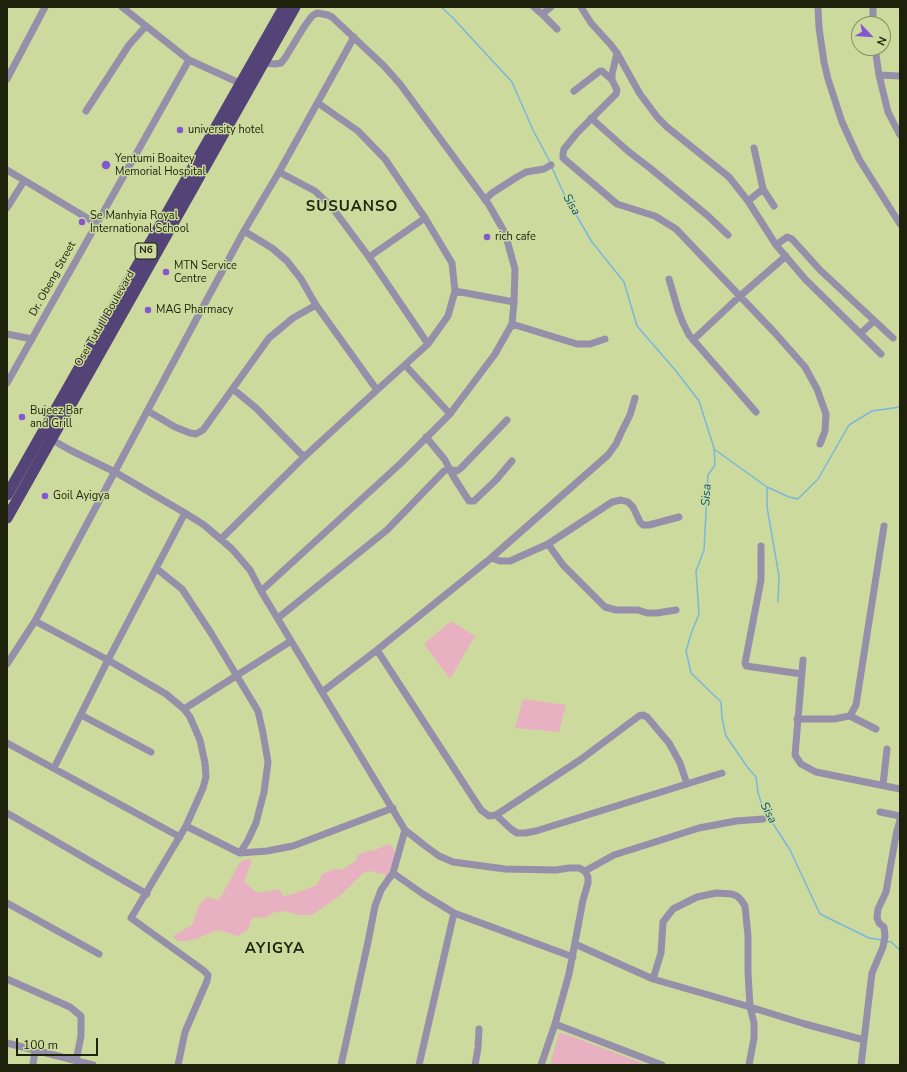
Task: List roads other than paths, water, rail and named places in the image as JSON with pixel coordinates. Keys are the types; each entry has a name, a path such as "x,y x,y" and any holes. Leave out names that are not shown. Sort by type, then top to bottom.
{"highway":[{"name":"Osei Tutu II Boulevard","path":"7,518 47,436 245,86 284,7"},
{"name":"Osei Tutu II Boulevard","path":"245,86 264,63 295,7"},
{"name":"Osei Tutu II Boulevard","path":"7,495 47,436"}],"street":[{"path":"7,79 45,7"},
{"path":"122,7 189,60 245,86"},
{"path":"534,7 557,29"},
{"path":"542,14 551,7"},
{"path":"581,7 591,23 611,44 640,94 658,118 729,177 748,201 776,245 804,280 882,354"},
{"path":"818,7 819,28 824,62 842,122 859,159 900,224"},
{"path":"261,591 400,464 450,414 495,354 512,324 515,269 505,233 485,200 400,84 384,66 332,17 317,13 312,16 281,62 276,64 264,63"},
{"path":"86,111 129,45 146,26"},
{"path":"7,664 35,621 244,231 279,172 354,37"},
{"path":"612,80 617,53"},
{"path":"876,56 888,112 900,135"},
{"name":"Dr. Obeng Street","path":"7,383 189,60"},
{"path":"574,91 600,71 612,80 617,90 616,94 591,118 564,149 563,158 617,204 655,216 676,229 805,367 817,389 826,414 825,431 820,444"},
{"path":"879,75 900,76"},
{"path":"221,539 304,457 428,344 448,316 455,292 452,263 425,218 385,159 358,132 318,103"},
{"path":"591,118 629,152 708,216 728,235"},
{"path":"754,148 763,189 774,206"},
{"path":"485,200 490,194 526,172 544,169 551,165"},
{"path":"7,170 97,224"},
{"path":"279,172 315,191 331,206 369,257 428,344"},
{"path":"7,208 24,181"},
{"path":"748,201 763,189"},
{"path":"369,257 425,218"},
{"path":"244,231 272,248 287,262 301,279 316,305 376,390"},
{"path":"776,245 788,237 792,239 820,270 893,338"},
{"path":"693,340 786,256"},
{"path":"669,279 683,323 693,340 756,412"},
{"path":"455,292 514,302"},
{"path":"148,411 174,427 190,433 196,434 203,430 269,338 293,318 316,305"},
{"path":"860,333 874,321"},
{"path":"512,324 577,344 590,344 606,339"},
{"path":"7,334 32,339"},
{"path":"405,365 450,414"},
{"path":"233,389 256,408 304,457"},
{"path":"322,692 377,650 491,558 608,455 616,444 630,415 636,398"},
{"path":"278,618 387,530 444,471 450,469 457,471 461,468 507,420"},
{"path":"47,436 115,472 185,513 221,539 232,549 250,570 261,591 405,830 439,856 453,862 505,869 556,870 579,868 586,871 588,883 583,900 573,957 555,1024 541,1065"},
{"path":"426,437 450,469 467,499 472,502 496,480 512,461"},
{"path":"491,558 500,561 510,560 548,544 612,502 622,500 628,502 633,507 643,525 649,525 679,516"},
{"path":"54,768 108,660 185,513"},
{"path":"850,716 856,705 884,526"},
{"path":"548,544 563,565 605,607 616,610 638,610 647,613 676,610"},
{"path":"761,546 760,580 745,663 746,666 802,674"},
{"path":"157,569 182,589 237,675 258,712 268,762 264,792 256,823 240,853"},
{"path":"35,621 108,660 166,694 184,709 190,717 200,740 205,763 206,777 203,788 180,837 147,894 131,918 208,975 207,981 185,1032 178,1065"},
{"path":"184,709 291,641"},
{"path":"377,650 481,810 488,816 496,815 580,760 639,716 643,715 647,717 669,743 680,763 687,784"},
{"path":"804,660 797,719 795,755 801,764 816,772 900,789"},
{"path":"81,715 151,752"},
{"path":"797,719 834,719 850,716 876,729"},
{"path":"7,743 180,837"},
{"path":"883,785 887,749"},
{"path":"496,815 517,833 526,833 722,773"},
{"path":"186,826 240,853 267,851 293,846 393,808"},
{"path":"7,812 147,894"},
{"path":"880,812 900,816"},
{"path":"586,871 614,855 699,828 736,821 763,818"},
{"path":"861,1065 872,973 883,947 885,936 884,927 879,923 877,918 878,909 886,892 900,820"},
{"path":"341,1065 375,906 381,890 393,873 405,830"},
{"path":"393,873 454,913 573,957"},
{"path":"653,979 661,953 663,922 673,909 697,897 716,893 732,894 737,896 745,906 748,936 750,1007 754,1023 754,1038 749,1065"},
{"path":"7,903 99,954"},
{"path":"419,1065 454,913"},
{"path":"575,944 653,979 804,1024 864,1040"},
{"path":"7,978 70,1007 81,1016 81,1036 76,1061"},
{"path":"555,1024 662,1065"},
{"path":"475,1065 479,1029"},
{"path":"7,1043 93,1065"},
{"path":"33,1065 35,1050"}],"waterway":[{"name":"Sisa","path":"441,7 512,82 533,130 550,162"},
{"name":"Sisa","path":"552,168 564,194 592,242 624,282 637,326 676,371 699,401 714,448 715,465 708,475 704,550 696,571 699,614 686,651 691,673 721,702 722,718 726,736 756,777 758,793 763,808 790,850 820,914 869,938 882,940"},
{"path":"714,449 767,487 789,497 798,499 818,479 849,425 872,411 900,407"},
{"path":"767,487 767,507 779,576 778,602"},
{"name":"Sisa","path":"886,941 891,942 900,950"}],"place":[{"name":"university hotel","path":"180,130"},
{"name":"Yentumi Boaitey Memorial Hospital","path":"106,165"},
{"name":"Se Manhyia Royal International School","path":"82,222"},
{"name":"rich cafe","path":"487,237"},
{"name":"MTN Service Centre","path":"166,272"},
{"name":"MAG Pharmacy","path":"148,310"},
{"name":"Bujeez Bar and Grill","path":"22,417"},
{"name":"Goil Ayigya","path":"45,496"}],"district":[{"name":"SUSUANSO","path":"352,207"},
{"name":"AYIGYA","path":"275,949"}]}
